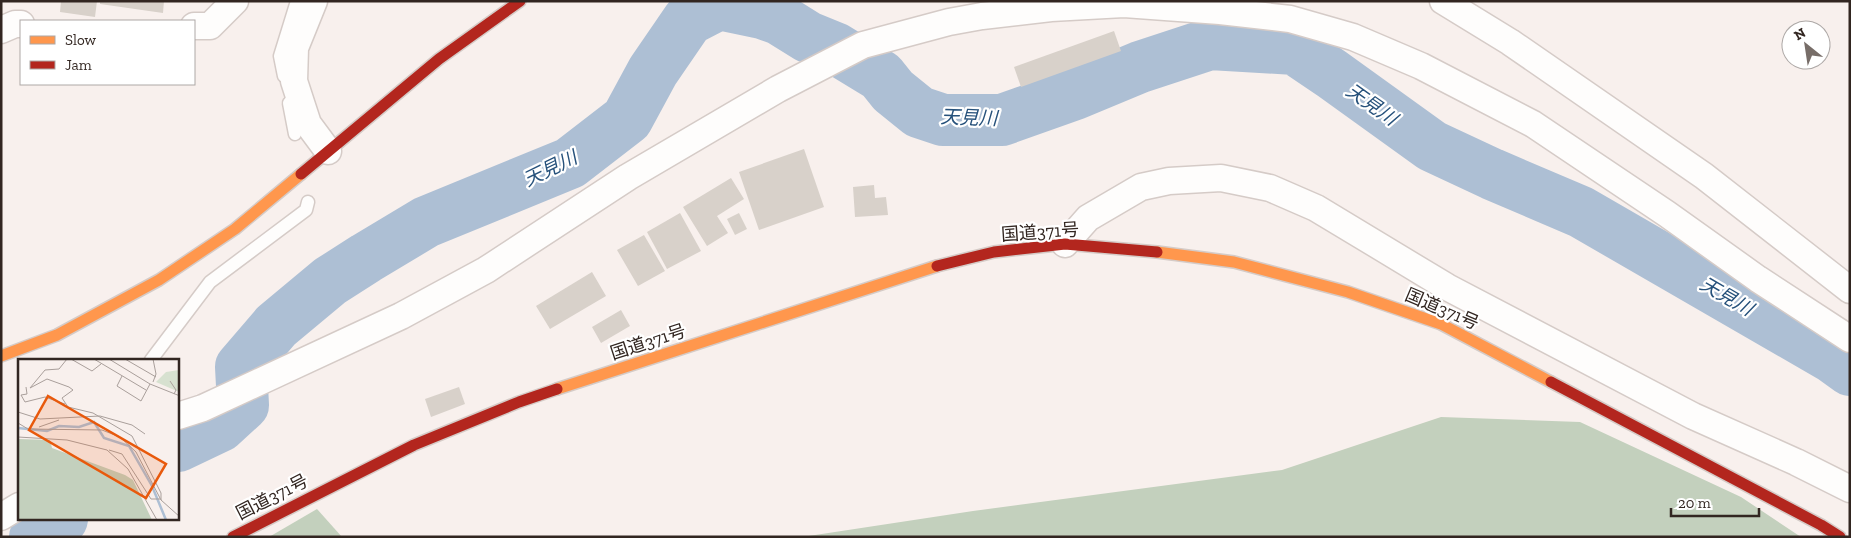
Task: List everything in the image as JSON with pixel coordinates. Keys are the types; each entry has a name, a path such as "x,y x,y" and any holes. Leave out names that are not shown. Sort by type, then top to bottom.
{"highway":[{"path":"1,356 57,335 159,280 235,229 439,59 520,1"},
{"name":"国道371号","path":"233,537 414,445 519,402 926,269 994,252 1065,244 1138,250 1234,262 1348,292 1441,324 1812,520 1840,537"}],"street":[{"path":"195,26 210,26 235,1"},
{"path":"314,1 295,48 294,81 308,124 328,151"},
{"path":"1443,1 1510,42 1704,176 1850,290"},
{"path":"179,416 203,408 401,316 486,270 628,176 778,89 864,45 949,22 974,18 1051,8 1124,4 1220,11 1290,19 1353,37 1421,66 1532,124 1667,214 1758,279 1850,339"},
{"path":"1,30 14,24 20,24"},
{"path":"1065,244 1088,218 1141,188 1169,181 1221,178 1270,188 1316,208 1447,287 1693,416 1796,462 1850,489"},
{"path":"1,517 18,507"}],"lane":[{"path":"295,134 280,56 297,1"},
{"path":"152,359 210,282 306,210 308,202"}],"green space":[{"path":"1441,417 1580,422 1741,497 1801,537 802,537 973,511 1282,470"},
{"path":"317,509 342,537 269,537"}],"building":[{"path":"61,1 97,1 95,17 60,12"},
{"path":"100,1 164,1 163,13 100,4"},
{"path":"1114,31 1121,51 1021,87 1014,67"},
{"path":"804,149 824,207 759,230 739,172"},
{"path":"731,178 744,199 717,216 728,233 707,246 683,207"},
{"path":"874,185 875,198 886,197 888,215 855,217 853,187"},
{"path":"680,213 701,251 667,269 647,232"},
{"path":"739,213 747,229 735,235 727,219"},
{"path":"644,235 665,271 638,286 617,250"},
{"path":"592,272 606,296 550,329 536,306"},
{"path":"621,310 630,326 601,343 592,327"},
{"path":"459,387 465,404 431,417 425,399"}],"waterway":[{"name":"天見川","path":"179,446 220,426 243,405 241,367 276,326 330,281 426,222 570,163 627,119 653,71 688,20 719,4 762,13 779,19 808,37 835,48 881,76 893,91 919,112 943,120 1002,120 1075,94 1140,67 1210,44 1295,49 1432,146 1581,212 1832,357 1850,370"},
{"name":"天見川","path":"35,537 43,534 61,520"}],"traffic: slow":[{"path":"1,356 57,335 159,280 235,229 301,174"},
{"path":"1157,252 1234,262 1348,292 1441,324 1551,382"},
{"path":"557,389 937,266"}],"traffic: jam":[{"path":"301,174 439,59 520,1"},
{"path":"937,266 994,252 1065,244 1157,252"},
{"path":"1551,382 1821,525 1840,537"},
{"path":"233,537 414,445 519,402 557,389"}]}
